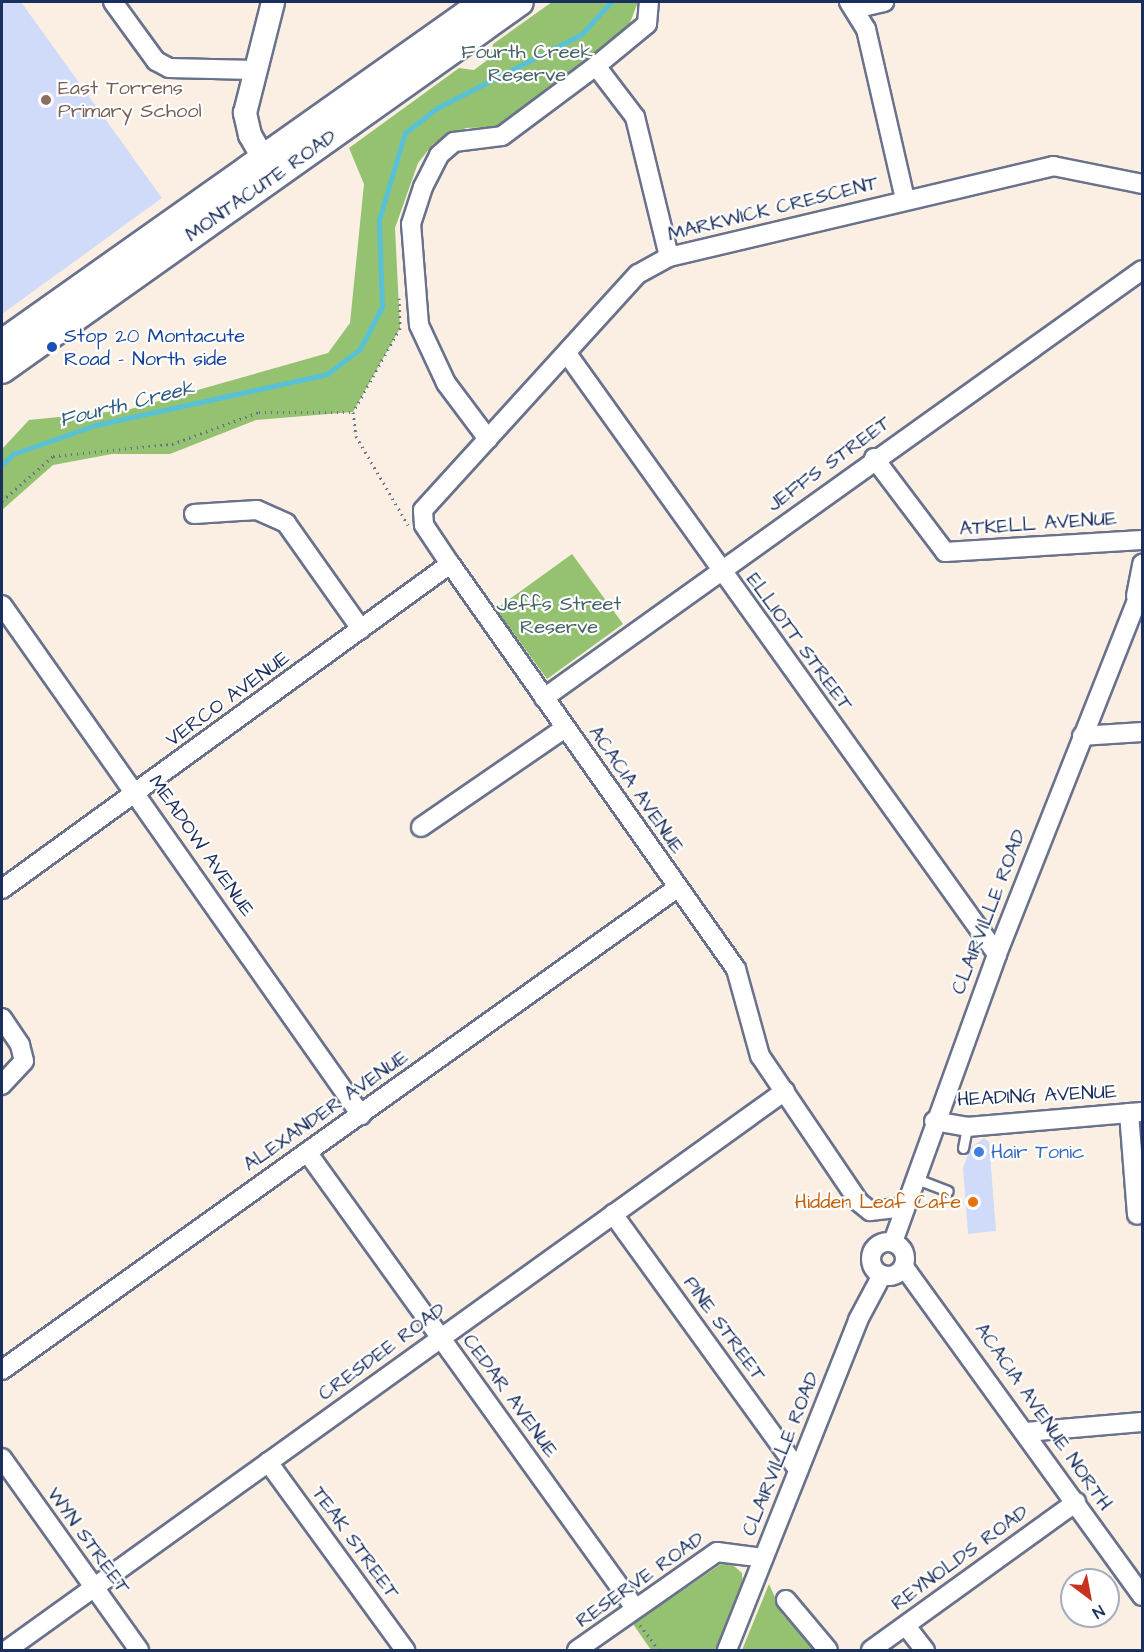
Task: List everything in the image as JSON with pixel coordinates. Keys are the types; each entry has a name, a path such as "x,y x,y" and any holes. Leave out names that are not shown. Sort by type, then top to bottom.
{"main road":[{"name":"MONTACUTE ROAD","path":"2,370 484,2"},
{"name":"MONTACUTE ROAD","path":"2,343 520,2"}],"street":[{"path":"113,2 156,61 169,68 255,70"},
{"path":"269,168 245,112 273,2"},
{"path":"488,439 446,383 419,325 411,224 439,155 454,142 502,136 596,66 647,24 649,2"},
{"path":"884,2 852,5 866,29 905,199"},
{"path":"596,66 635,117 669,257"},
{"name":"MARKWICK CRESCENT","path":"424,525 423,510 568,355 638,274 669,257 905,199 1053,166 1143,184"},
{"name":"JEFFS STREET","path":"544,698 874,458 1143,270"},
{"name":"ELLIOTT STREET","path":"568,355 719,571 997,954"},
{"name":"ATKELL AVENUE","path":"874,458 945,552 1143,540"},
{"path":"194,514 257,510 286,523 361,629"},
{"name":"ACACIA AVENUE","path":"424,525 736,969 751,1039 785,1091"},
{"name":"VERCO AVENUE","path":"2,889 137,794 450,564"},
{"name":"CLAIRVILLE ROAD","path":"893,1242 913,1178 997,954 1139,594 1143,564"},
{"name":"MEADOW AVENUE","path":"2,605 361,1115"},
{"path":"421,827 565,728"},
{"path":"1082,736 1143,732"},
{"name":"ALEXANDER AVENUE","path":"2,1370 677,888"},
{"path":"2,1018 20,1045 24,1061 2,1085"},
{"path":"785,1091 862,1206 870,1211 904,1207"},
{"name":"CRESDEE ROAD","path":"7,1650 785,1091"},
{"path":"1136,1113 1137,1215"},
{"name":"HEADING AVENUE","path":"934,1121 967,1126 1136,1113"},
{"name":"CEDAR AVENUE","path":"307,1152 632,1610"},
{"name":"PINE STREET","path":"613,1214 798,1470"},
{"path":"893,1242 901,1247 904,1266 894,1275 882,1275 873,1268 872,1250 893,1242"},
{"name":"ACACIA AVENUE NORTH","path":"904,1266 1143,1596"},
{"name":"CLAIRVILLE ROAD","path":"727,1650 798,1470 882,1275"},
{"path":"1026,1432 1143,1422"},
{"name":"WYN STREET","path":"2,1458 139,1650"},
{"name":"TEAK STREET","path":"268,1462 405,1650"},
{"name":"REYNOLDS ROAD","path":"871,1650 1076,1502"},
{"name":"RESERVE ROAD","path":"577,1650 717,1552 764,1558"},
{"path":"786,1600 828,1650"},
{"path":"906,1626 925,1650"}],"lane":[{"path":"963,1148 967,1126"},
{"path":"913,1178 948,1191"}],"path":[{"path":"399,295 400,328 353,412 356,436 400,517 410,527 424,525"},
{"path":"2,501 53,456 172,444 259,412 353,412"},
{"path":"632,1610 659,1650"}],"shaded area":[{"name":"East Torrens Primary School","path":"2,2 21,2 162,198 2,314"},
{"path":"984,1138 989,1142 996,1231 968,1234 963,1168 971,1147"}],"green space":[{"name":"Fourth Creek Reserve","path":"552,2 638,2 628,28 526,111 499,127 466,128 433,144 418,163 395,228 400,328 353,412 256,420 170,454 112,454 53,465 2,510 2,449 29,420 127,410 328,353 350,323 364,184 349,148 459,68 474,70 490,58 493,44"},
{"name":"Jeffs Street Reserve","path":"572,554 623,624 547,679 496,609"},
{"path":"727,1560 742,1573 743,1585 716,1650 651,1650 633,1624"},
{"path":"769,1584 783,1615 817,1650 742,1650"}],"waterway":[{"name":"Fourth Creek","path":"2,465 13,454 96,425 327,374 360,349 382,307 379,220 405,133 437,108 582,34 611,2"}],"place":[{"name":"East Torrens Primary School","path":"46,100"},
{"name":"Stop 20 Montacute Road - North side","path":"52,347"},
{"name":"Hair Tonic","path":"979,1152"},
{"name":"Hidden Leaf Cafe","path":"973,1202"}]}
